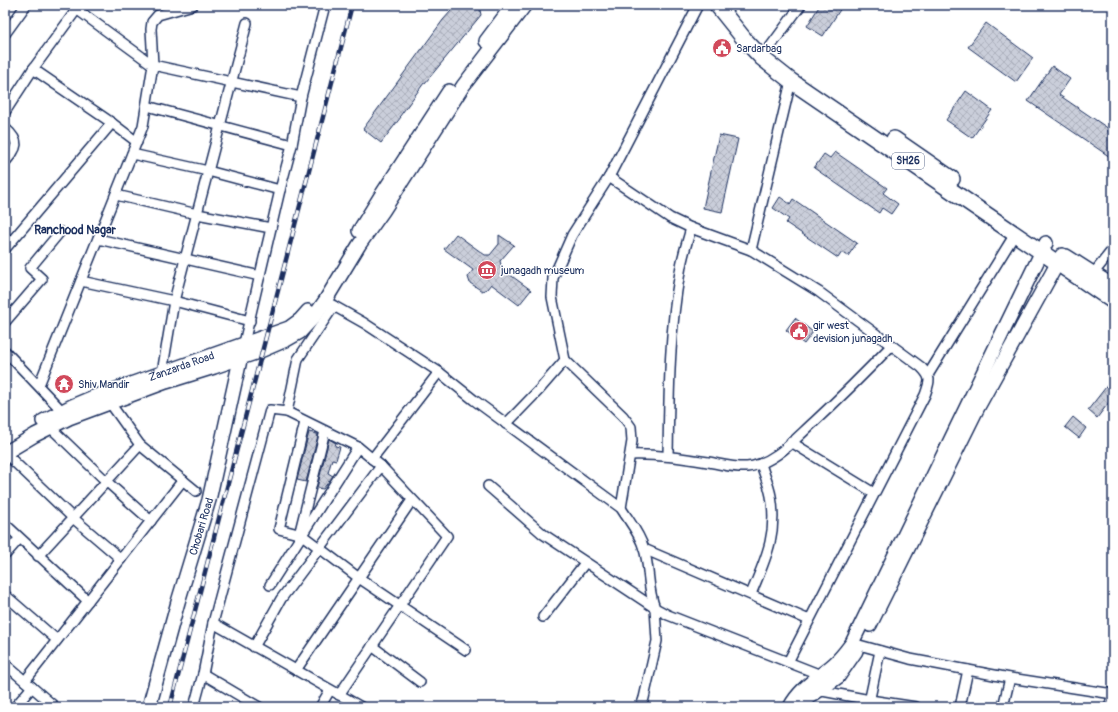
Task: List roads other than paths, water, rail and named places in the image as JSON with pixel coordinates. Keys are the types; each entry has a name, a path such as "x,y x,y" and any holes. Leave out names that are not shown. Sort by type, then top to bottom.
{"main road":[{"name":"SH26","path":"717,5 745,40 795,72 1060,259 1113,301"},
{"name":"SH26","path":"730,5 765,54 791,81 1015,234 1044,248"},
{"name":"SH26","path":"1060,259 1093,274 1113,288"}],"street":[{"path":"5,34 26,5"},
{"path":"39,385 143,126 153,65 152,22 158,15 172,8 193,5"},
{"path":"244,342 292,145 301,97 325,5"},
{"path":"121,558 73,518 5,453 50,427 66,414 110,403 166,382 240,358 286,340 300,332 328,298 359,245 383,211 463,86 525,5"},
{"path":"621,508 632,440 630,427 623,416 565,360 552,297 552,278 572,235 609,177 698,5"},
{"path":"765,54 801,5"},
{"path":"287,412 298,359 382,194 449,91 509,6"},
{"path":"5,112 74,7 153,65 301,97"},
{"path":"162,373 174,301 247,23"},
{"path":"34,69 137,142"},
{"path":"751,250 791,81"},
{"path":"146,106 292,145"},
{"path":"5,249 112,123"},
{"path":"5,128 16,139 17,143 13,153 5,162"},
{"path":"132,154 208,171 280,190"},
{"path":"609,177 670,218 691,228 751,250 819,292 921,367 928,375 930,382 925,395 788,662"},
{"path":"116,195 197,214 271,228"},
{"path":"668,456 669,383 673,326 680,271 691,228"},
{"path":"5,322 42,279 30,268 60,232"},
{"path":"928,375 1015,234"},
{"path":"98,239 260,276"},
{"path":"790,707 803,688 821,675 856,644 1044,248"},
{"path":"1093,274 1113,249"},
{"path":"801,707 808,698 838,677 894,579 978,407 1060,259"},
{"path":"81,281 174,301 250,321"},
{"path":"328,298 439,372 506,424 621,508 633,526 644,549 651,597 655,608 657,641 641,707"},
{"name":"Zanzarda Road","path":"5,442 66,414 91,398 244,342 289,328 328,298"},
{"name":"Chobari Road","path":"149,707 178,602 209,500 244,342"},
{"path":"630,455 650,454 668,456 733,467 747,467 761,464 778,454 847,391 892,345"},
{"path":"5,351 66,414"},
{"path":"506,424 539,390 565,360"},
{"path":"372,459 439,372"},
{"path":"110,403 140,445 196,491"},
{"path":"194,707 203,674 213,623 270,410 287,412 358,447 381,466 447,536 339,695"},
{"path":"305,422 279,529 300,535 359,578 466,650"},
{"path":"50,427 106,481 151,521"},
{"path":"300,535 325,431"},
{"path":"791,442 874,493"},
{"path":"38,556 140,445"},
{"path":"270,585 300,535 358,447"},
{"path":"751,594 768,553 772,536 773,515 771,495 761,464"},
{"path":"254,646 281,599 381,466"},
{"path":"15,707 28,684 57,640 183,480"},
{"path":"488,486 543,534 655,608 668,615 821,675"},
{"path":"296,670 412,500"},
{"path":"5,524 88,601"},
{"path":"5,555 20,539"},
{"path":"644,549 809,620"},
{"path":"543,617 585,563"},
{"path":"5,595 57,640"},
{"path":"213,623 361,707"},
{"path":"856,644 880,651 968,670 1113,694 1109,707"},
{"path":"372,646 420,682"},
{"path":"869,704 880,651"},
{"path":"5,664 54,706"},
{"path":"960,707 968,670"},
{"path":"203,674 258,707"},
{"path":"1003,707 1010,678"},
{"path":"803,688 818,690 869,704 916,707"},
{"path":"320,707 330,690"}],"railway":[{"path":"170,707 352,5"}],"place":[{"name":"Sardarbag","path":"722,48"},
{"name":"junagadh museum","path":"487,270"},
{"name":"gir west devision junagadh","path":"799,331"},
{"name":"Shiv Mandir","path":"64,384"}],"district":[{"name":"Ranchood Nagar","path":"75,230"}]}
